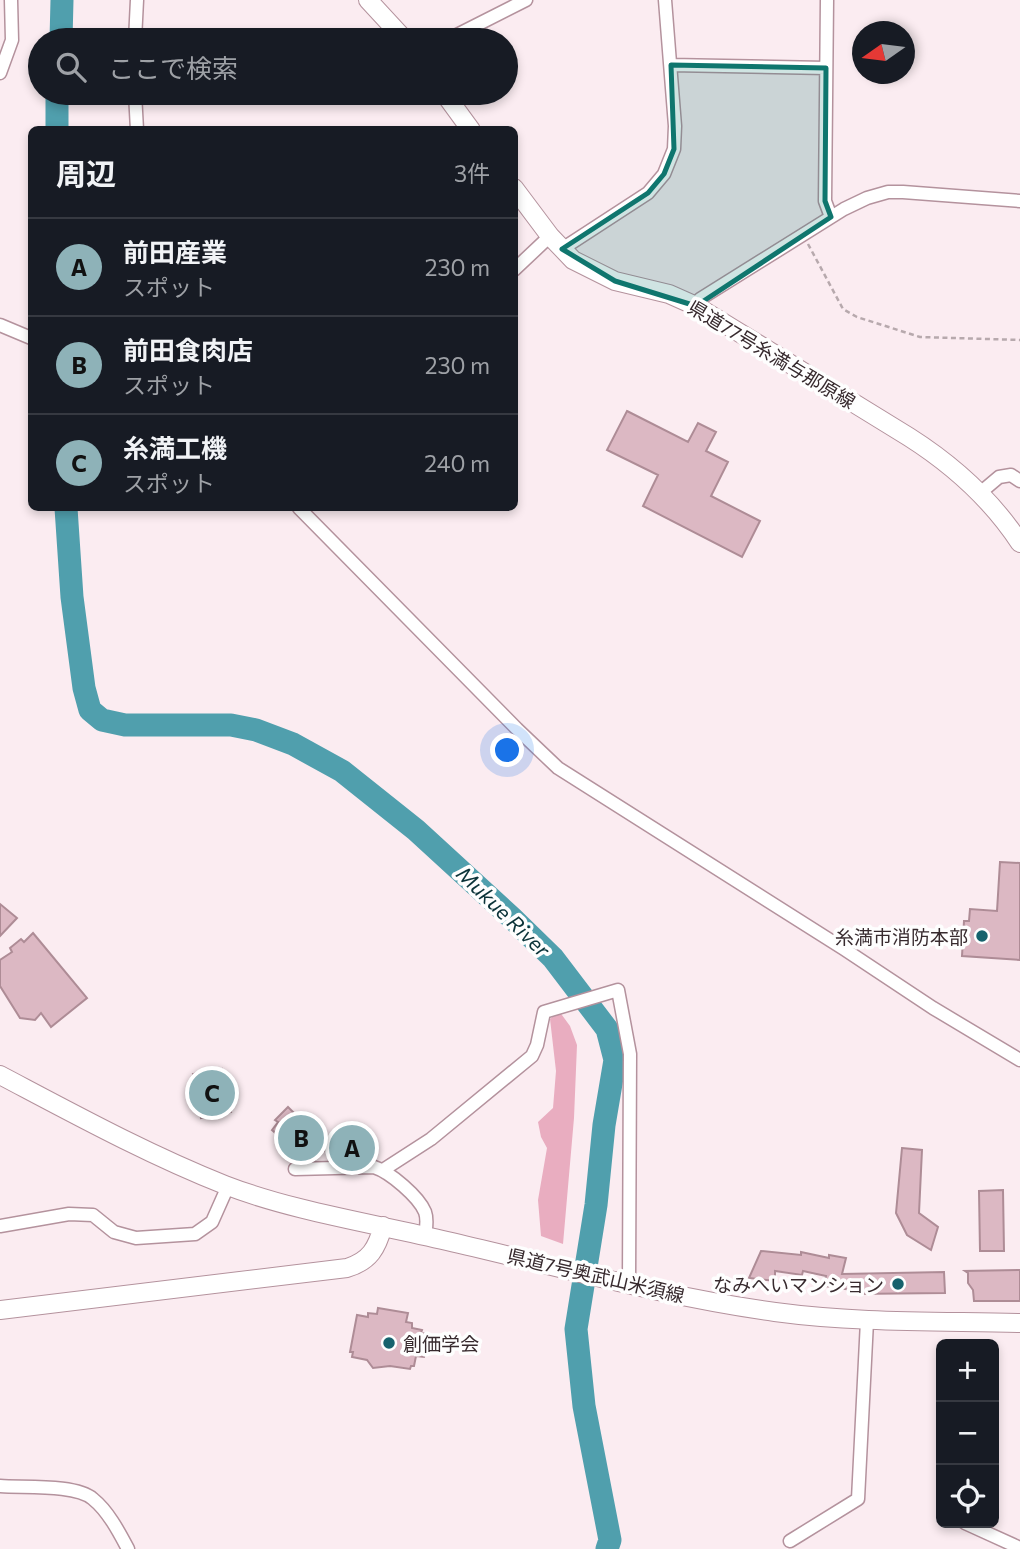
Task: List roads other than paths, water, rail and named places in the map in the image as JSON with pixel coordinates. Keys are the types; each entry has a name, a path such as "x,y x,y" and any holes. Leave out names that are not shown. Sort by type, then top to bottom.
{"main road":[{"path":"368,0 394,28"},
{"path":"453,105 468,126"},
{"name":"県道77号糸満与那原線","path":"518,193 556,243 573,260 615,281 670,294 696,306 926,448 980,493 1020,543"},
{"name":"県道7号奥武山米須線","path":"0,1075 148,1153 228,1186 284,1203 701,1300 774,1312 867,1321 1020,1323"},
{"path":"0,1310 347,1268 358,1265 374,1251 383,1226"}],"street":[{"path":"0,73 12,40 11,0"},
{"path":"136,28 137,0"},
{"path":"471,28 526,0"},
{"path":"518,267 556,243 649,193 664,174 674,149 675,126 665,0"},
{"path":"827,0 825,201 831,217"},
{"path":"671,65 826,68"},
{"path":"136,105 137,126"},
{"path":"696,306 700,299 802,234 867,198 888,192 1020,201"},
{"path":"0,325 28,337"},
{"path":"980,493 999,477 1011,475 1020,481"},
{"path":"302,511 558,768 933,1008 1020,1060"},
{"path":"383,1170 431,1139 532,1056 544,1012 618,990 630,1054 623,1282"},
{"path":"295,1169 373,1167 383,1170 394,1177 425,1210 425,1236"},
{"path":"0,1226 69,1213 93,1215 114,1232 136,1238 195,1234 212,1222 228,1186"},
{"path":"790,1541 858,1499 867,1321"},
{"path":"0,1486 77,1491 93,1498 118,1530 128,1549"},
{"path":"976,1528 1020,1548"}],"waterway":[{"name":"Mukue River","path":"61,28 62,0"},
{"name":"Mukue River","path":"57,105 57,126"},
{"name":"Mukue River","path":"66,511 72,597 84,688 90,710 102,720 125,725 231,725 256,730 293,744 342,771 416,830 512,918 553,958 607,1029 615,1060 576,1329 584,1406 610,1540 607,1549"}],"place":[{"name":"糸満市消防本部","path":"982,936"},
{"name":"糸満工機","path":"212,1093"},
{"name":"前田食肉店","path":"301,1138"},
{"name":"前田産業","path":"352,1148"},
{"name":"なみへいマンション","path":"898,1284"},
{"name":"創価学会","path":"389,1343"}]}
